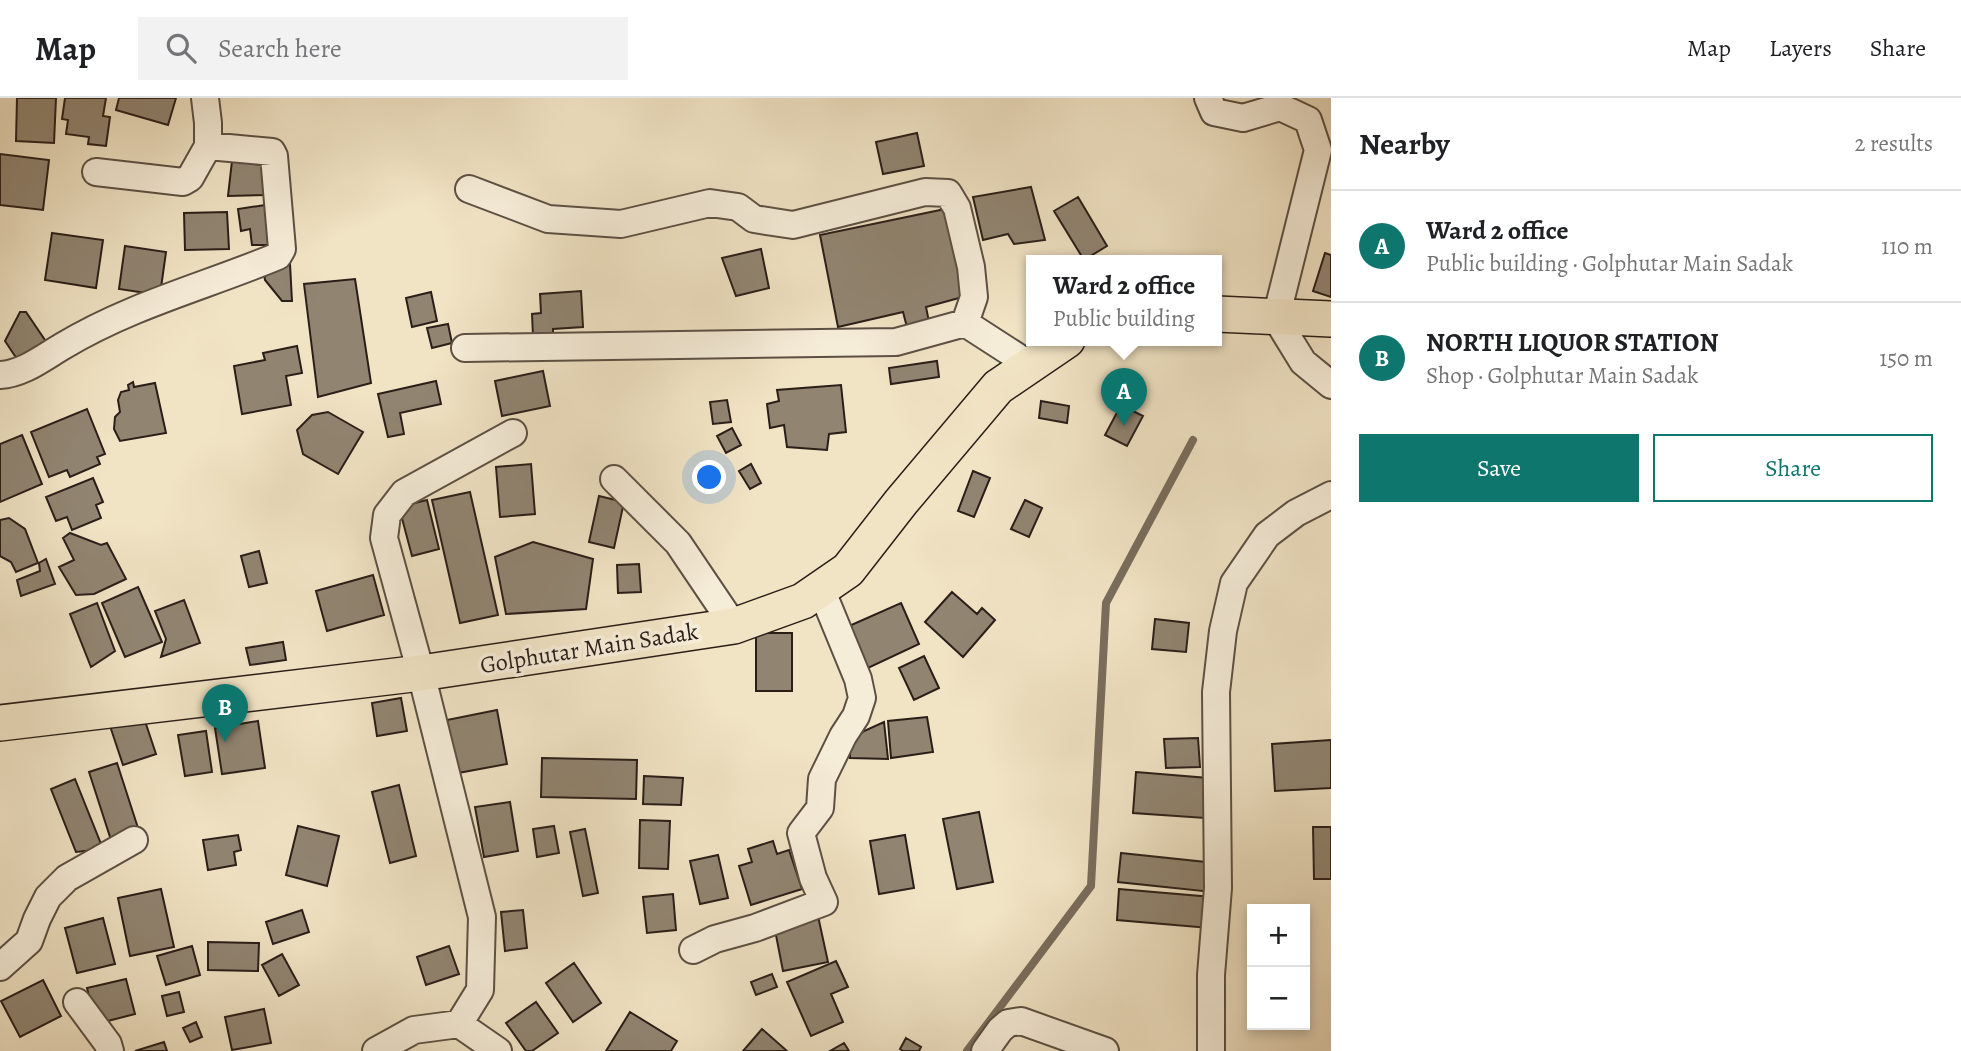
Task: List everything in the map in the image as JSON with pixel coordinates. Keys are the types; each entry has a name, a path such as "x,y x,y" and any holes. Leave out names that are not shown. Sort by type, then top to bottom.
{"main road":[{"path":"1222,314 1331,319"},
{"name":"Golphutar Main Sadak","path":"0,723 421,673 734,626 803,600 848,570 901,502 998,387 1058,346"}],"street":[{"path":"96,172 183,182 190,178 208,146 205,98"},
{"path":"1208,98 1214,111 1224,114 1243,118 1280,107 1308,120 1318,150 1276,318 1303,362 1331,384"},
{"path":"0,375 25,369 83,333 142,305 278,256 282,249 272,152 208,146"},
{"path":"469,189 548,219 621,224 710,202 738,207 754,219 793,225 925,192 948,193 957,208 971,267 974,297 965,323"},
{"path":"465,348 896,342 965,323 1030,365"},
{"path":"459,1024 480,990 482,917 384,538 387,515 404,493 513,433"},
{"path":"614,479 678,543 734,626"},
{"path":"1211,1051 1211,975 1218,888 1216,692 1223,631 1234,583 1268,535 1296,513 1331,495"},
{"path":"693,950 715,939 755,929 824,902 813,878 801,833 820,808 822,779 856,716 862,698 858,679 821,589"},
{"path":"0,967 29,941 48,897 67,878 134,840"},
{"path":"77,1002 108,1044 110,1051"},
{"path":"985,1051 1008,1023 1021,1021 1105,1051"},
{"path":"376,1051 414,1030 459,1024 498,1051"}],"building":[{"path":"17,98 56,98 54,143 16,141"},
{"path":"65,98 106,98 103,116 110,117 106,146 88,144 89,137 66,134 68,120 62,119"},
{"path":"119,98 176,98 168,125 116,110"},
{"path":"917,133 924,166 883,174 876,142"},
{"path":"0,154 49,160 43,210 0,205"},
{"path":"267,159 269,195 228,196 232,161"},
{"path":"1031,187 1045,240 1014,244 1008,234 983,240 973,197"},
{"path":"1078,197 1107,246 1092,255 1081,255 1054,211"},
{"path":"272,204 278,245 252,245 250,229 241,231 238,209"},
{"path":"950,208 970,295 926,307 930,327 908,331 903,312 838,327 820,235"},
{"path":"227,212 229,249 185,250 184,213"},
{"path":"52,233 103,240 96,288 45,280"},
{"path":"125,246 166,252 160,295 119,289"},
{"path":"761,249 769,288 736,296 722,258"},
{"path":"1325,253 1331,255 1331,297 1313,291"},
{"path":"290,264 292,301 282,301 265,280 263,268"},
{"path":"355,279 371,383 318,397 304,284"},
{"path":"581,291 583,327 553,329 553,335 533,336 532,314 541,313 540,294"},
{"path":"431,292 437,321 412,327 406,298"},
{"path":"20,312 26,312 47,343 19,362 5,341"},
{"path":"448,324 452,343 432,348 427,328"},
{"path":"297,346 302,373 286,376 291,405 242,414 234,366 265,360 263,353"},
{"path":"937,361 939,377 891,384 889,368"},
{"path":"543,371 550,406 502,416 495,381"},
{"path":"436,381 441,404 400,413 404,434 388,437 378,394"},
{"path":"133,382 134,387 155,383 166,433 120,441 114,429 115,417 120,412 118,400 121,392 129,390 128,385"},
{"path":"841,385 846,432 829,434 827,450 787,447 784,425 770,428 767,404 779,401 777,390"},
{"path":"727,400 731,422 713,424 710,402"},
{"path":"1041,401 1069,406 1067,423 1039,418"},
{"path":"1121,405 1143,416 1127,446 1105,435"},
{"path":"87,409 105,454 97,457 100,464 70,477 67,470 49,477 31,432"},
{"path":"328,412 363,432 338,474 303,454 297,430 312,415"},
{"path":"732,428 741,445 726,453 717,436"},
{"path":"22,435 42,484 0,502 0,444"},
{"path":"531,464 535,514 500,517 496,467"},
{"path":"751,464 761,483 750,489 739,471"},
{"path":"973,471 990,478 974,517 958,511"},
{"path":"93,478 103,502 96,505 101,518 72,530 67,517 56,521 46,497"},
{"path":"470,492 498,615 460,623 432,500"},
{"path":"599,496 624,502 614,548 589,542"},
{"path":"427,500 439,549 412,556 399,507"},
{"path":"1025,500 1042,508 1029,537 1011,529"},
{"path":"9,518 25,529 38,563 16,572 11,562 0,556 0,520"},
{"path":"70,533 101,545 107,543 126,579 94,594 76,595 59,567 74,560 63,538"},
{"path":"533,542 593,559 586,609 506,614 495,557"},
{"path":"259,551 267,583 249,587 241,556"},
{"path":"46,559 55,584 21,596 17,580 40,571 39,563"},
{"path":"639,564 641,592 618,593 617,565"},
{"path":"373,575 384,615 327,631 316,591"},
{"path":"138,587 162,642 125,657 102,603"},
{"path":"952,592 977,614 982,608 995,620 963,657 925,622"},
{"path":"184,600 200,643 161,657 166,639 155,611"},
{"path":"97,603 115,651 91,667 70,614"},
{"path":"901,603 919,644 868,668 849,626"},
{"path":"1155,619 1189,623 1186,652 1152,649"},
{"path":"756,633 792,633 792,691 756,691"},
{"path":"283,642 286,660 250,665 246,648"},
{"path":"924,656 939,688 914,700 899,668"},
{"path":"401,698 407,731 377,736 372,703"},
{"path":"497,710 507,764 458,773 447,720"},
{"path":"143,715 156,754 123,765 110,726"},
{"path":"927,717 933,752 891,758 888,721"},
{"path":"258,721 265,768 222,774 215,728"},
{"path":"884,722 888,759 850,758 850,742 864,731"},
{"path":"206,731 212,772 185,776 178,735"},
{"path":"1198,738 1200,767 1166,768 1164,739"},
{"path":"1331,740 1331,788 1275,791 1272,744"},
{"path":"542,758 637,760 636,799 541,797"},
{"path":"117,763 139,831 111,840 89,772"},
{"path":"1136,772 1208,778 1205,818 1133,813"},
{"path":"644,776 683,778 681,805 643,804"},
{"path":"75,779 103,849 76,852 51,789"},
{"path":"399,785 416,856 390,863 372,792"},
{"path":"510,802 518,851 484,857 475,807"},
{"path":"979,812 993,882 957,889 943,819"},
{"path":"640,820 670,821 668,869 639,868"},
{"path":"298,826 339,836 327,886 286,875"},
{"path":"554,826 559,853 537,857 533,829"},
{"path":"1313,827 1331,827 1331,879 1314,879"},
{"path":"585,829 598,893 583,896 570,832"},
{"path":"238,835 241,850 234,852 236,865 208,870 203,840"},
{"path":"905,835 914,888 879,894 870,841"},
{"path":"773,841 777,854 789,850 802,889 751,905 739,866 752,862 748,849"},
{"path":"1121,853 1215,863 1212,892 1118,882"},
{"path":"718,855 728,898 700,904 690,861"},
{"path":"161,889 174,947 130,956 118,898"},
{"path":"1119,889 1212,897 1209,928 1117,920"},
{"path":"673,894 676,930 647,933 643,897"},
{"path":"302,910 309,932 273,944 266,922"},
{"path":"523,910 527,948 505,951 501,912"},
{"path":"818,916 828,962 783,971 774,925"},
{"path":"103,918 115,964 77,973 65,928"},
{"path":"208,942 259,943 258,971 208,970"},
{"path":"192,946 200,975 166,985 157,956"},
{"path":"449,946 459,974 426,985 417,957"},
{"path":"282,954 299,985 279,996 262,965"},
{"path":"836,961 848,987 831,994 843,1022 811,1036 787,982"},
{"path":"574,963 601,1003 573,1022 546,983"},
{"path":"772,974 777,987 756,995 751,982"},
{"path":"126,979 135,1014 96,1024 87,988"},
{"path":"43,980 61,1016 20,1037 1,1001"},
{"path":"179,992 184,1012 167,1016 162,996"},
{"path":"536,1002 558,1033 532,1051 526,1051 506,1023"},
{"path":"264,1009 271,1043 232,1050 225,1017"},
{"path":"630,1012 677,1041 671,1051 606,1051"},
{"path":"196,1022 202,1037 190,1042 183,1028"},
{"path":"762,1029 787,1051 743,1051"},
{"path":"906,1038 921,1047 919,1051 900,1049"},
{"path":"164,1042 167,1051 135,1051"},
{"path":"844,1043 849,1051 830,1051"}],"waterway":[{"path":"967,1051 1091,886 1106,603 1193,440"}],"place":[{"name":"Ward 2 office","path":"1124,426"},
{"name":"NORTH LIQUOR STATION","path":"225,742"}]}
